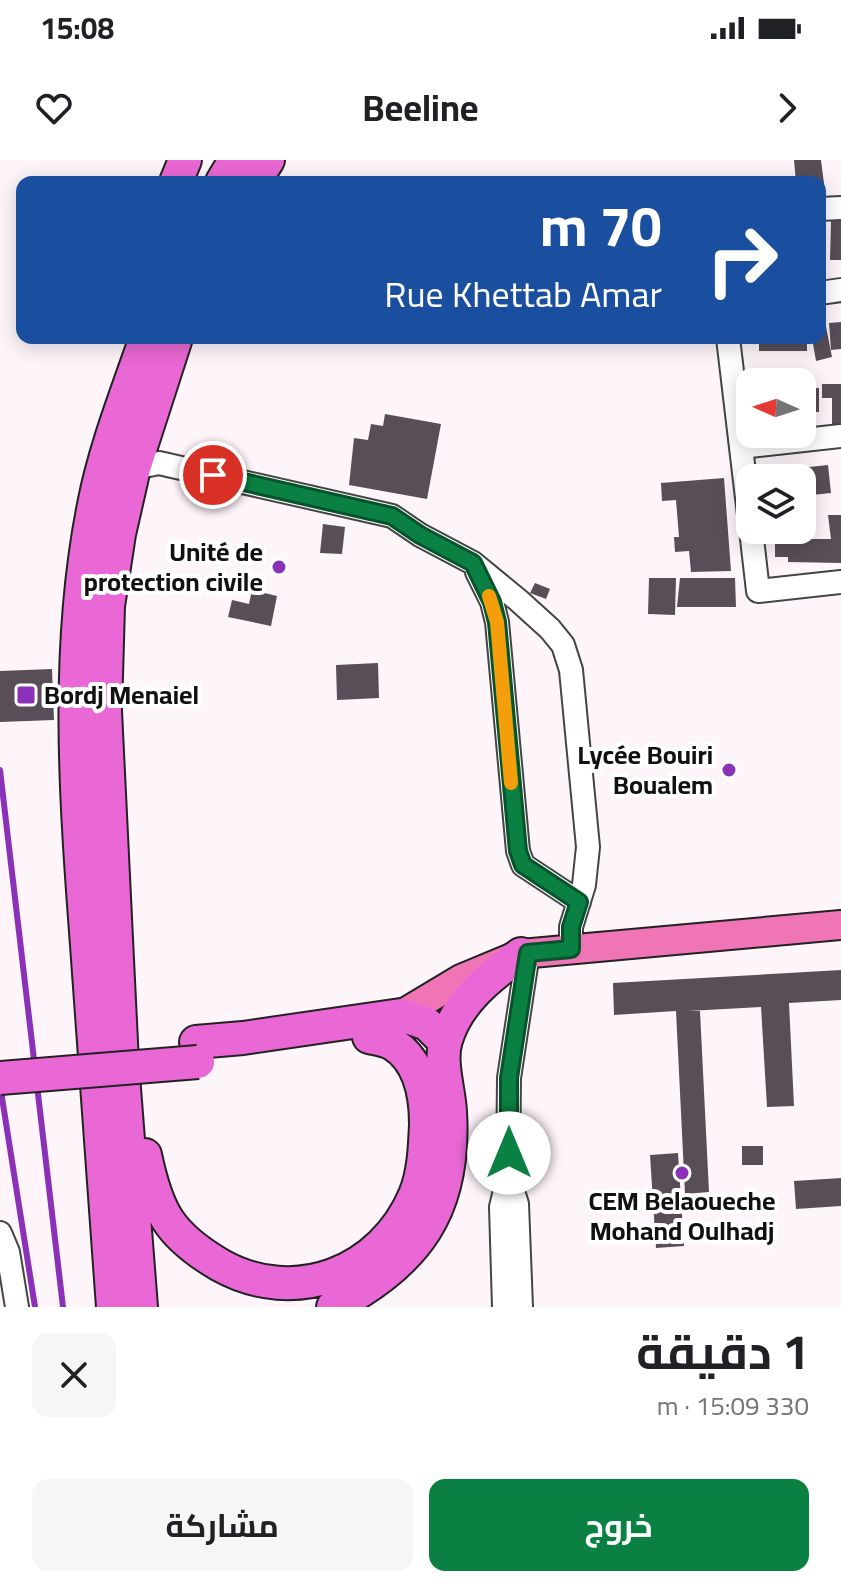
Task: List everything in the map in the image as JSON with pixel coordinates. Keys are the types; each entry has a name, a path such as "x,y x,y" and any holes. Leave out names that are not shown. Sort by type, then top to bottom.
{"highway":[{"path":"118,416 124,344"},
{"path":"113,1307 82,882 75,711 78,635 92,519 118,416 144,344"},
{"path":"141,1307 122,1063 105,711 108,606 119,534 134,468 174,344"},
{"path":"333,1307 367,1289 404,1258 425,1232 440,1202 448,1172 451,1140 445,1042 456,1016 475,992 524,953"},
{"path":"122,1063 136,1102 153,1193 165,1218 183,1240 237,1275 274,1285 318,1282 357,1266 383,1244 403,1219 416,1193 425,1146 426,1114 423,1084 410,1059 401,1015"},
{"path":"0,1057 197,1052 243,1038 401,1015 427,1024 445,1042"},
{"path":"369,1037 401,1015"},
{"path":"0,1078 197,1052 369,1037 392,1044 410,1059"}],"main road":[{"path":"401,1015 461,979 524,953 841,925"}],"street":[{"path":"729,344 736,405"},
{"path":"816,439 841,436"},
{"path":"134,468 159,463 392,516 473,563 550,629 563,645 571,670 588,847 584,885 571,927 571,949"},
{"path":"753,544 758,591 841,582"},
{"path":"473,563 492,602 497,622 518,851 523,865 579,902"},
{"path":"504,1307 501,1207 508,1178 509,1078 524,953"},
{"path":"508,1178 517,1204 521,1307"},
{"path":"3,1248 17,1307"}],"building":[{"path":"794,160 821,160 823,176 795,176"},
{"path":"831,221 841,221 841,260 830,260"},
{"path":"841,322 841,349 831,350 829,323"},
{"path":"826,326 832,357 816,361 813,344 826,344"},
{"path":"759,344 807,344 807,351 759,351"},
{"path":"822,384 841,384 841,424 832,424 832,398 822,398"},
{"path":"816,388 819,388 819,412 816,412"},
{"path":"385,414 441,424 427,499 349,485 354,438 368,440 371,424 383,426"},
{"path":"828,465 831,493 816,495 816,466"},
{"path":"724,478 731,571 691,572 689,551 675,552 674,537 679,537 676,500 662,501 661,483"},
{"path":"828,515 841,515 841,563 788,562 788,557 775,557 775,544 816,544 816,539 831,539"},
{"path":"323,524 345,527 342,554 320,553"},
{"path":"649,578 676,578 675,615 648,614"},
{"path":"680,578 735,578 736,607 677,607"},
{"path":"535,583 550,589 546,599 530,593"},
{"path":"252,590 277,596 271,626 228,617 232,600 249,604"},
{"path":"378,663 379,698 337,700 336,665"},
{"name":"Bordj Menaiel","path":"52,669 54,720 0,722 0,671"},
{"path":"841,970 841,1000 789,1003 794,1106 767,1107 761,1007 688,1011 700,1011 709,1192 685,1194 676,1011 614,1015 613,983"},
{"path":"742,1146 763,1146 763,1165 742,1165"},
{"path":"678,1153 684,1246 656,1248 650,1155"},
{"path":"841,1178 841,1206 796,1209 794,1181"}],"railway":[{"path":"0,770 63,1307"},
{"path":"0,1085 35,1307"}],"slow traffic":[{"path":"489,596 497,622 511,783"}],"place":[{"name":"Unité de protection civile","path":"279,567"},
{"name":"Bordj Menaiel","path":"26,695"},
{"name":"Lycée Bouiri Boualem","path":"729,770"},
{"name":"CEM Belaoueche Mohand Oulhadj","path":"682,1173"}],"route":[{"path":"213,475 392,516 473,563 492,602 497,622 518,851 523,865 579,902 571,927 571,949 528,953 509,1078 509,1153"}]}
